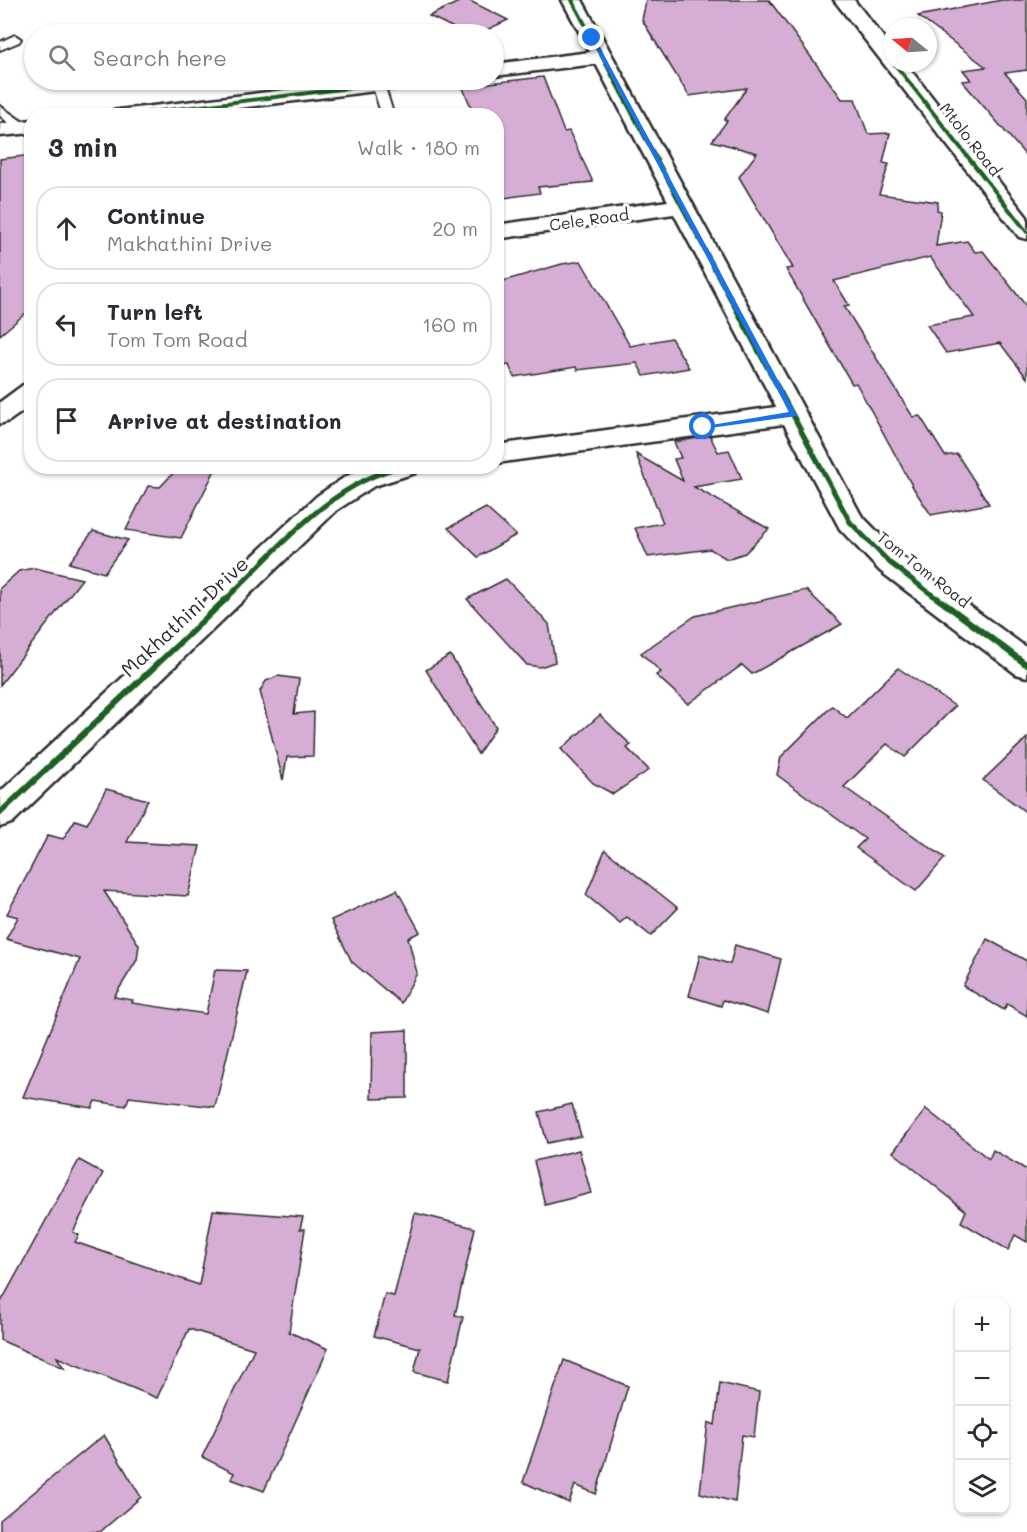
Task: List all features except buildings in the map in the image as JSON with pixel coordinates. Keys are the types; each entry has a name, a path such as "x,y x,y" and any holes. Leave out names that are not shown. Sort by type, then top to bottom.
{"street":[{"name":"Tom Tom Road","path":"572,0 850,522 890,563 1027,665"},
{"name":"Mtolo Road","path":"844,0 883,49"},
{"path":"504,69 602,57"},
{"name":"Mtolo Road","path":"901,72 1027,232"},
{"path":"184,108 329,90"},
{"path":"0,130 24,127"},
{"name":"Cele Road","path":"504,231 682,206"},
{"path":"0,415 24,397"},
{"path":"504,453 794,414"},
{"name":"Makhathini Drive","path":"0,813 327,503 373,474"}],"lane":[{"path":"0,46 15,39"},
{"path":"380,90 386,108"},
{"path":"0,110 24,125"}],"cycle path":[{"path":"572,0 850,522 890,563 1027,665"},
{"path":"901,72 1027,232"},
{"path":"185,108 333,90"},
{"path":"0,813 327,503 345,490 376,474"}],"route":[{"path":"592,38 794,414 703,427"}]}
